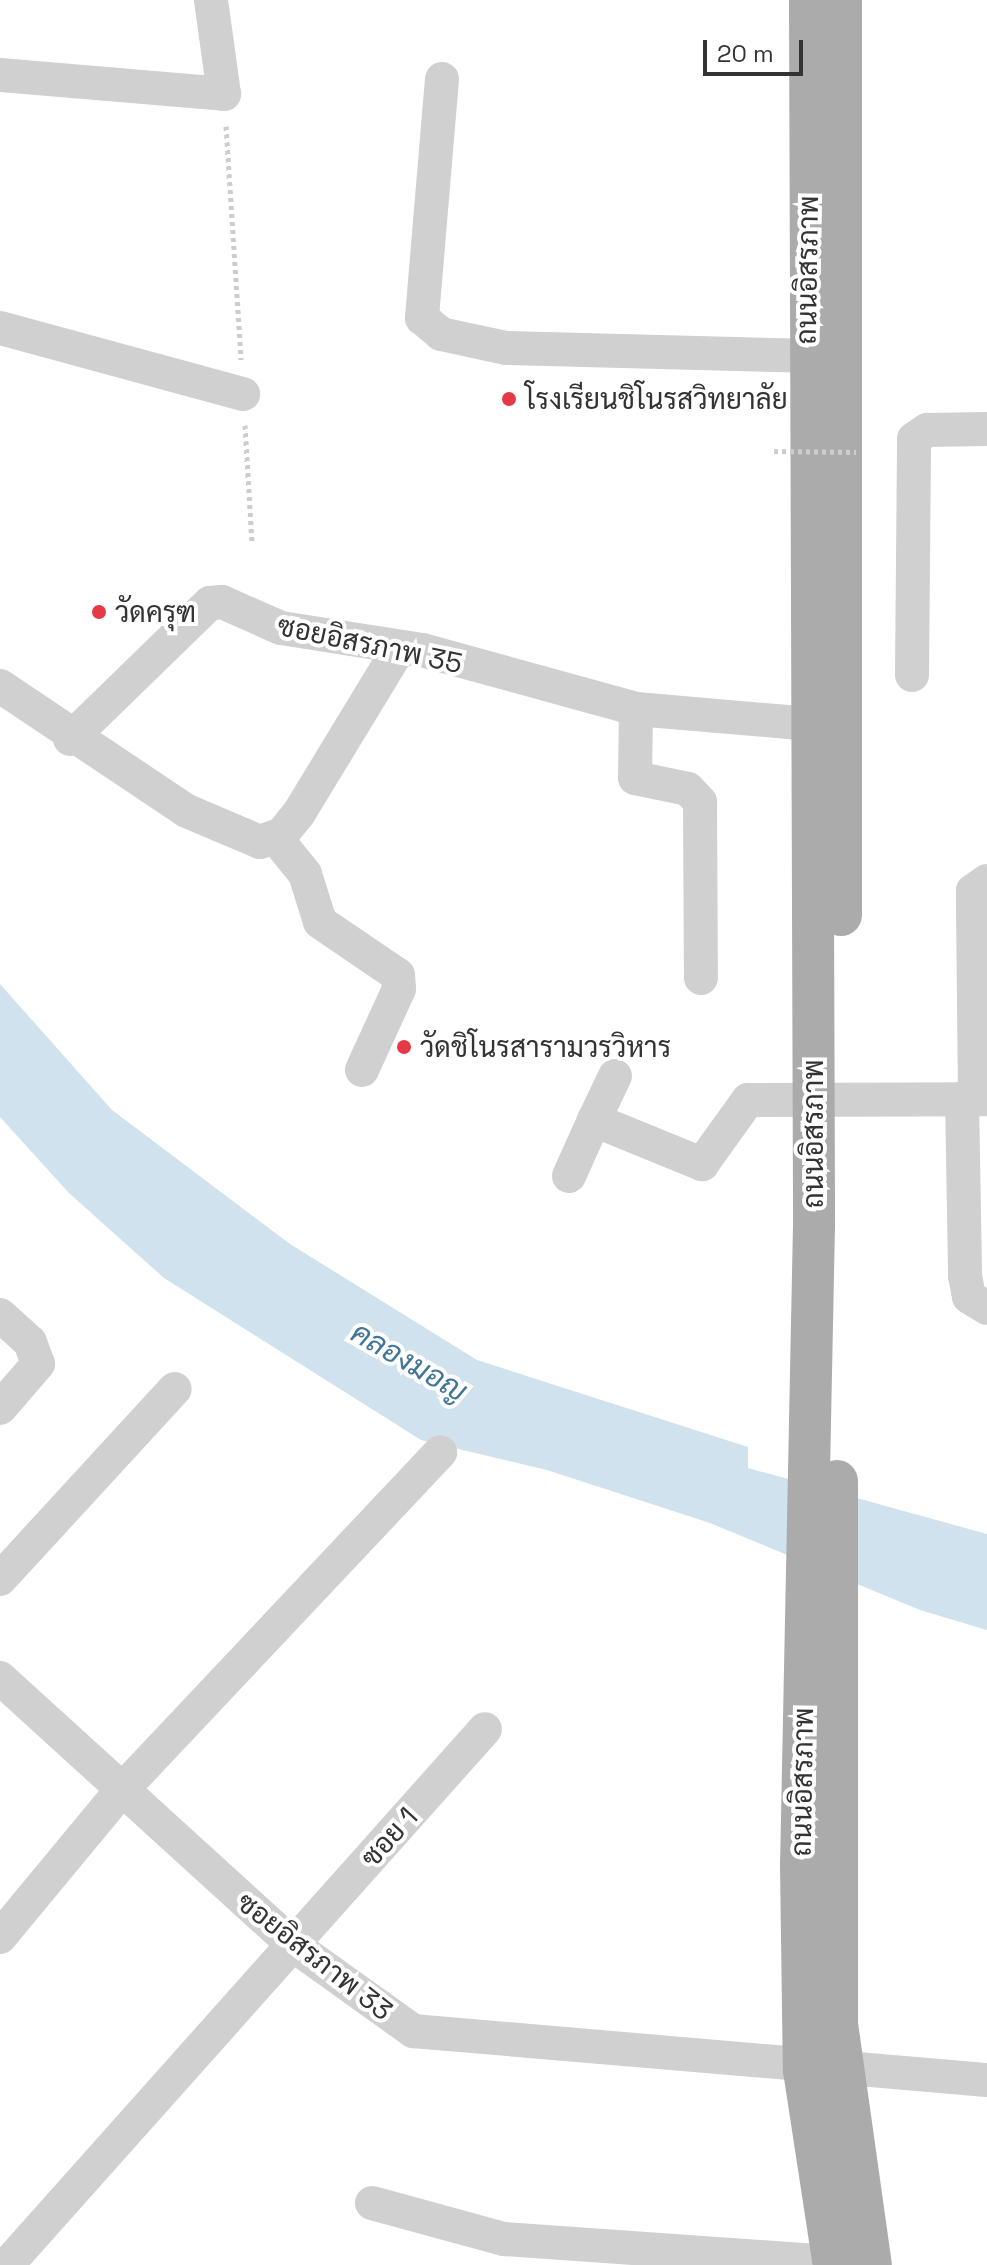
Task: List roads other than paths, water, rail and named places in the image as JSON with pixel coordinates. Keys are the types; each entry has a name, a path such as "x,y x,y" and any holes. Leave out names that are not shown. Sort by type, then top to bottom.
{"main road":[{"name":"ถนนอิสรภาพ","path":"810,0 806,356 810,724 826,1098 818,1782 824,2071 846,2264"},
{"path":"826,1098 841,0"}],"street":[{"path":"0,75 224,94 211,0"},
{"path":"442,79 422,318 441,334 506,348 806,356"},
{"path":"0,328 243,394"},
{"path":"912,675 914,439 927,430 987,429"},
{"name":"ซอยอิสรภาพ 35","path":"70,739 210,603 334,641 359,637 636,709 810,724"},
{"path":"276,838 407,648"},
{"path":"0,686 70,739 236,837 276,838 305,874 320,922 400,980 362,1070"},
{"path":"636,709 635,778 683,787 700,802 701,978"},
{"path":"987,881 973,891 975,1098 965,1276 969,1297 987,1308"},
{"path":"569,1176 615,1076"},
{"path":"594,1120 702,1164 748,1100 975,1098"},
{"path":"0,1315 30,1342 38,1364 0,1408"},
{"path":"0,1579 175,1389"},
{"path":"0,1937 120,1792 440,1452"},
{"name":"ซอยอิสรภาพ 33","path":"0,1678 120,1792 293,1945 413,2031 824,2071 987,2080"},
{"name":"ซอย 1","path":"7,2265 485,1729"},
{"path":"372,2203 504,2239 846,2264"}],"water":[{"name":"คลองมอญ","path":"0,984 112,1110 290,1244 477,1360 748,1447 748,1468 987,1534 987,1630 920,1610 710,1523 547,1470 421,1440 164,1278 69,1193 0,1117"}],"place":[{"name":"โรงเรียนชิโนรสวิทยาลัย","path":"509,399"},
{"name":"วัดครุฑ","path":"99,612"},
{"name":"วัดชิโนรสารามวรวิหาร","path":"404,1047"}]}
